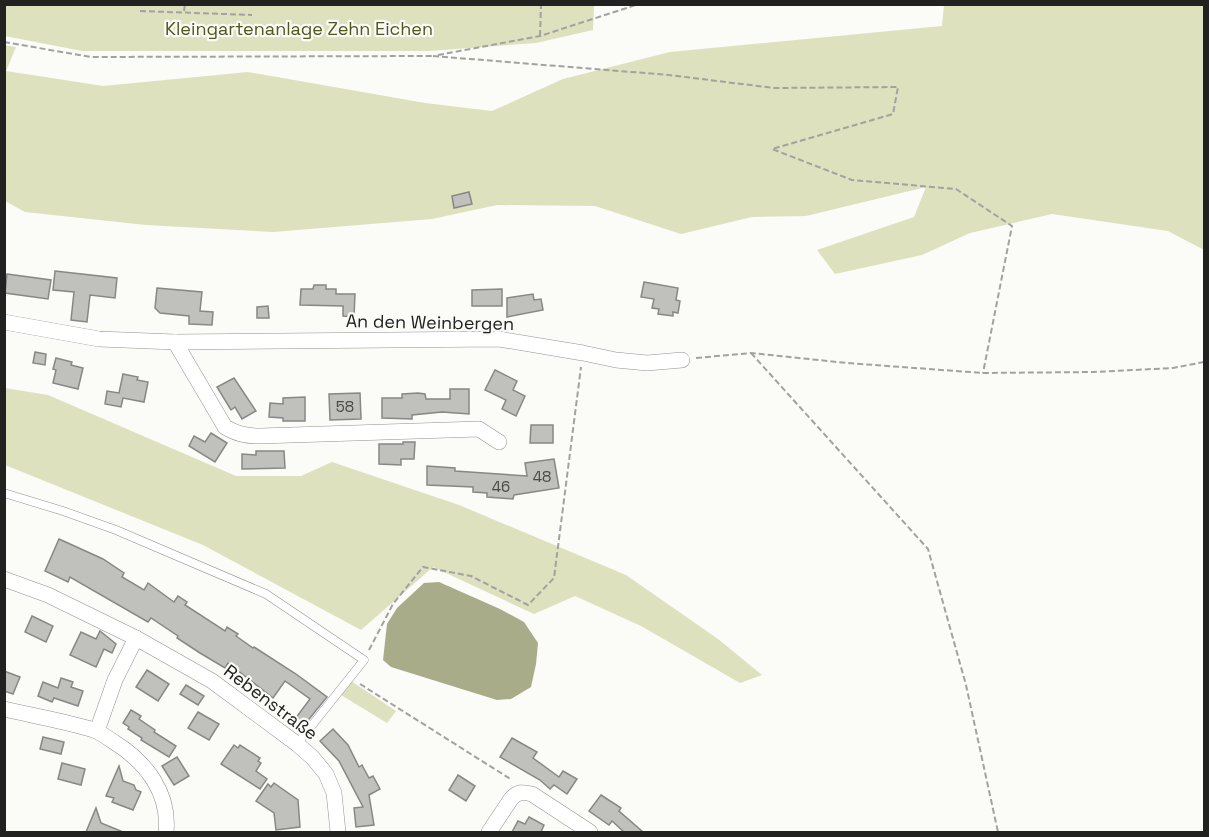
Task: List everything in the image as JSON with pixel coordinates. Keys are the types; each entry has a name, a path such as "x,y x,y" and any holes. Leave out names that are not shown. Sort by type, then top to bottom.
{"street":[{"name":"An den Weinbergen","path":"4,322 99,339 175,342 499,339 616,360 647,363 682,360"},
{"path":"175,342 225,427 234,433 260,436 479,429 499,442"},
{"name":"Rebenstraße","path":"4,579 48,595 136,638 212,681 297,744 326,774 334,793 338,832"},
{"path":"97,731 115,680 136,638"},
{"path":"4,709 97,731 128,750 150,774 163,798 168,819 166,832"},
{"path":"489,832 511,799 521,791 532,794 590,832"}],"lane":[{"path":"4,493 116,530 266,594 364,660 297,744"}],"path":[{"path":"184,4 184,11"},
{"path":"432,4 442,4"},
{"path":"540,36 541,4"},
{"path":"433,56 540,36 639,4"},
{"path":"140,11 252,15"},
{"path":"4,42 91,57 433,56 669,75 774,88 898,87 893,114 772,149 852,180 956,189 1012,226 983,373"},
{"path":"364,660 393,604 423,567 471,576 528,605 554,578 583,353"},
{"path":"751,353 928,549 966,685 998,832"},
{"path":"682,360 751,353 983,373 1094,372 1173,368 1204,362"},
{"path":"350,677 511,777 521,791"}],"green space":[{"name":"Kleingartenanlage Zehn Eichen","path":"594,4 593,30 536,43 429,51 82,51 5,36 4,5"},
{"path":"944,5 1204,5 1204,250 1168,231 1052,214 970,233 922,255 835,274 817,250 914,217 926,187 806,216 752,217 681,234 595,206 497,205 432,219 273,232 146,225 25,212 5,201 4,45 16,47 6,71 103,86 248,72 425,103 492,111 563,79 670,52 942,26"},
{"path":"5,388 48,395 236,476 301,476 332,462 459,505 626,575 718,639 762,675 740,683 641,626 575,596 534,614 433,567 361,630 203,545 5,465"},
{"path":"351,681 396,711 387,723 341,695"}],"shaded area":[{"path":"439,582 524,622 538,643 531,687 511,699 497,700 391,667 383,660 387,624 397,608 424,583"}],"building":[{"path":"469,192 472,204 454,208 452,196"},
{"path":"55,271 117,278 115,298 90,295 87,322 71,320 74,292 53,290"},
{"path":"7,274 51,280 48,299 5,293"},
{"path":"644,282 678,288 676,300 680,301 678,313 673,312 673,316 658,314 659,309 652,308 654,299 641,297"},
{"path":"314,285 326,285 326,289 336,289 336,294 355,294 354,317 343,316 343,306 300,305 301,289 313,289"},
{"path":"157,288 202,292 200,311 213,312 212,325 189,324 189,316 160,313 155,308"},
{"path":"502,289 502,306 472,306 472,290"},
{"path":"533,294 534,300 541,299 543,310 507,317 507,298"},
{"path":"268,306 269,318 257,318 257,307"},
{"path":"35,352 46,354 45,365 33,363"},
{"path":"56,358 72,362 71,365 83,368 78,389 53,383"},
{"path":"495,370 517,381 513,390 525,396 516,416 502,409 506,400 485,390"},
{"path":"123,374 148,382 144,402 123,398 121,407 105,404 107,391 119,393"},
{"path":"234,378 256,411 242,419 235,407 231,410 217,387"},
{"path":"450,389 469,389 469,414 442,412 412,415 412,419 382,418 382,398 402,398 402,394 418,393 425,394 426,399 450,399"},
{"path":"360,393 361,419 330,420 329,394"},
{"path":"305,397 305,421 283,421 283,418 269,417 270,403 283,404 283,398"},
{"path":"531,425 553,425 553,443 530,443"},
{"path":"211,433 227,443 215,462 189,446 194,436 205,442"},
{"path":"403,442 415,442 414,459 401,459 401,465 379,464 379,444 403,444"},
{"path":"256,451 284,451 285,468 242,469 242,454 256,455"},
{"path":"554,459 559,488 514,495 513,499 487,497 487,493 473,492 473,487 427,485 427,466 455,468 455,471 527,476 525,463"},
{"path":"59,539 103,559 124,573 122,577 144,590 148,583 174,602 178,596 187,602 185,605 225,631 227,627 238,634 236,636 296,674 327,697 301,729 292,723 310,699 285,681 273,698 228,663 225,668 177,638 178,636 151,618 148,622 70,577 68,582 45,571"},
{"path":"32,616 53,626 46,642 25,632"},
{"path":"100,631 116,644 112,653 104,649 96,667 70,655 81,632 96,639"},
{"path":"147,670 169,684 158,701 136,687"},
{"path":"4,671 20,677 13,694 4,691"},
{"path":"61,678 73,682 71,687 83,691 78,706 54,698 52,702 38,696 43,682 58,688"},
{"path":"186,685 204,696 198,705 180,694"},
{"path":"131,710 141,716 139,719 155,730 154,732 176,746 169,757 141,740 142,738 123,723"},
{"path":"198,712 219,724 209,740 188,728"},
{"path":"333,729 348,745 359,767 362,765 369,778 373,776 380,789 369,795 374,825 356,827 354,808 363,807 339,761 320,741"},
{"path":"43,737 64,742 61,754 40,749"},
{"path":"512,738 537,752 533,758 559,777 563,771 577,779 567,794 554,785 550,789 540,780 500,757"},
{"path":"234,745 238,748 240,745 260,758 258,761 261,763 256,771 267,779 260,789 221,764"},
{"path":"177,757 189,776 174,785 162,766"},
{"path":"62,763 85,769 81,785 58,779"},
{"path":"119,766 123,781 134,785 136,790 141,792 133,810 112,802 114,798 106,796"},
{"path":"458,775 475,786 466,801 449,790"},
{"path":"274,783 298,800 300,827 276,830 274,813 256,801 268,784 271,787"},
{"path":"601,795 621,808 619,811 643,832 624,832 612,821 609,825 589,811"},
{"path":"96,808 101,823 123,832 86,832"},
{"path":"529,817 544,825 541,832 512,832 518,821 525,824"}]}
